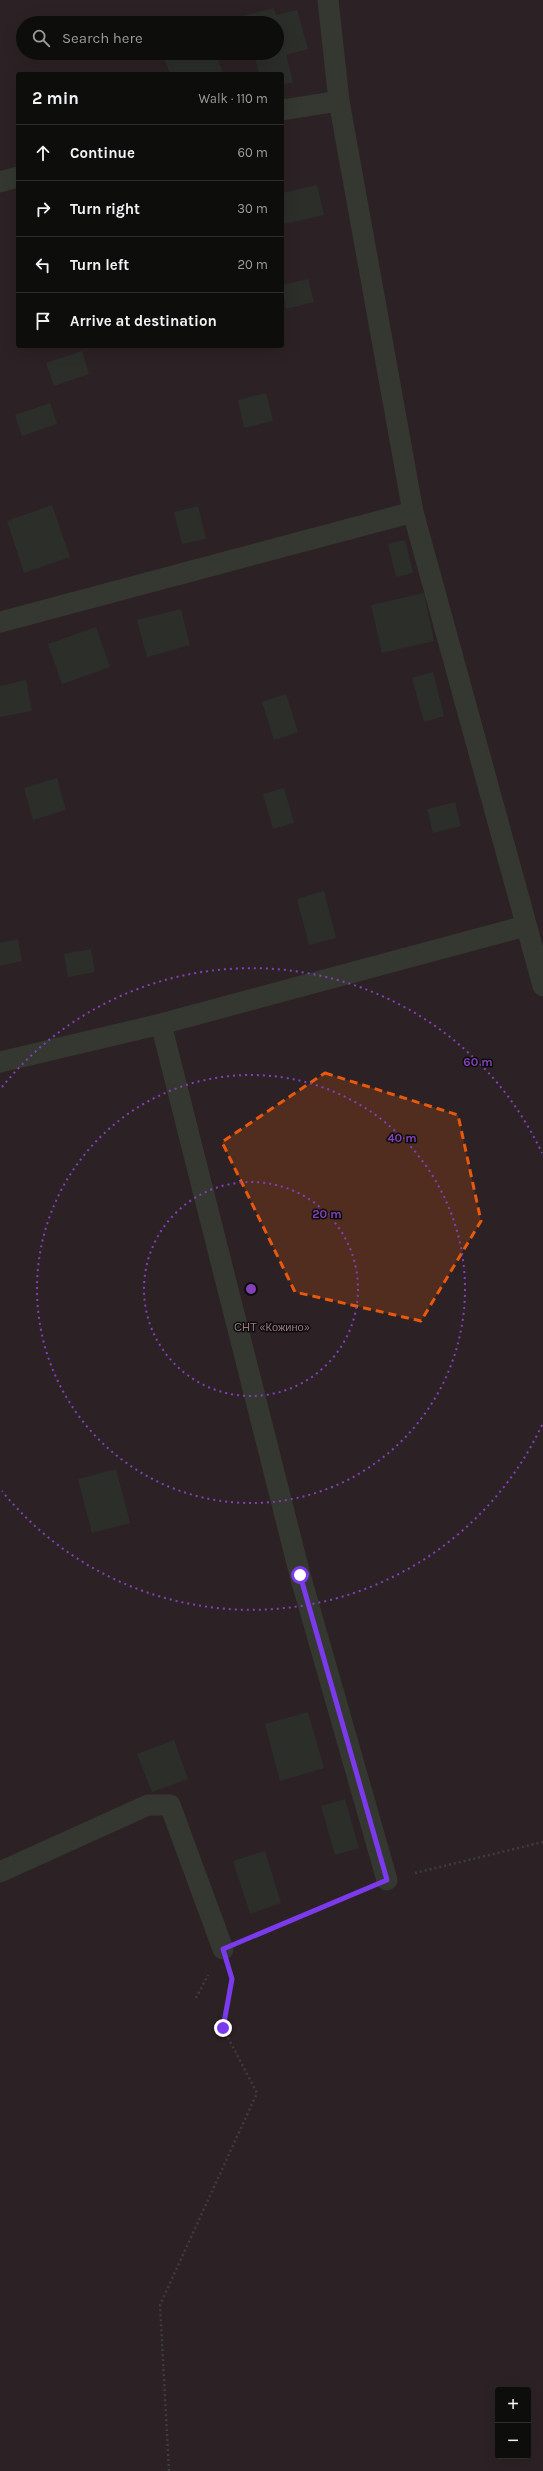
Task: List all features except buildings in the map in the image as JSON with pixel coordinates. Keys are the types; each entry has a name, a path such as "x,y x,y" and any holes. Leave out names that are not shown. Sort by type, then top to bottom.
{"lane":[{"path":"328,0 339,101 413,512 525,926 543,986"},
{"path":"284,110 339,101"},
{"path":"0,182 16,178"},
{"path":"0,622 413,512"},
{"path":"0,1062 161,1024 525,926"},
{"path":"161,1024 300,1575 387,1880"},
{"path":"0,1872 148,1805 170,1805 223,1949"}],"path":[{"path":"196,1998 223,1949 387,1880 543,1842"},
{"path":"169,2471 160,2305 257,2093 223,2028 232,1979 223,1949"}],"highlighted area":[{"path":"325,1073 458,1115 481,1221 421,1321 295,1292 222,1142"}],"green space":[{"name":"СНТ «Кожино»","path":"0,0 543,0 543,2471 0,2471"}],"route":[{"path":"223,2028 232,1979 223,1949 387,1880 300,1575"}]}
